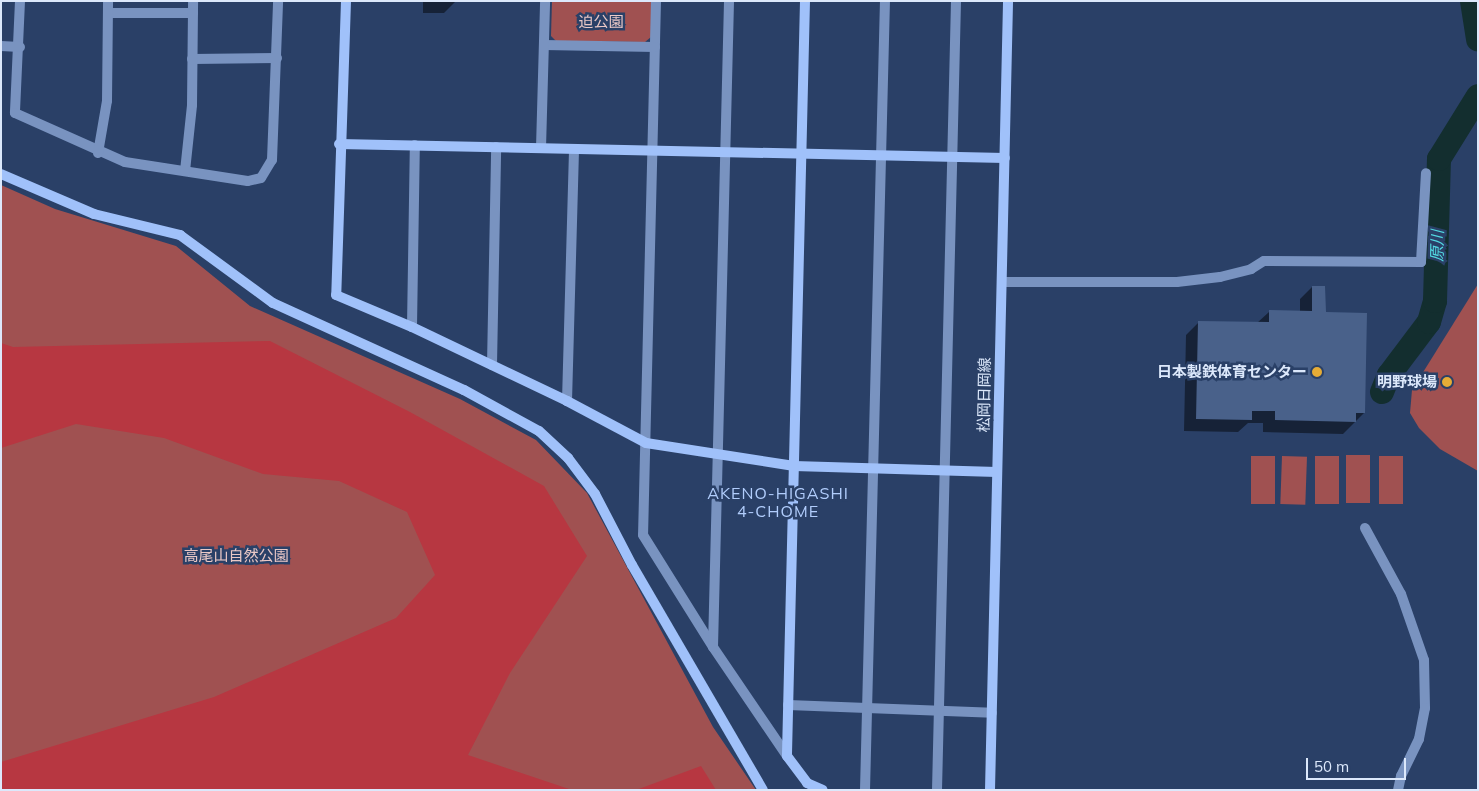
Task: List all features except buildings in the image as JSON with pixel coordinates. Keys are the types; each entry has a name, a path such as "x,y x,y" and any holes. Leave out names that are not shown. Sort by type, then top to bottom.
{"street":[{"path":"20,1 20,47 15,113 98,153 125,162 248,181 266,172 274,151 278,1"},
{"path":"98,153 107,101 108,1"},
{"path":"185,172 192,105 193,1"},
{"path":"346,1 339,144 336,295 412,327 568,401 646,443 718,456 794,466 997,472"},
{"path":"541,148 545,1"},
{"path":"656,1 643,535 713,647 786,756 807,783 824,790"},
{"path":"713,647 729,1"},
{"path":"786,756 806,1"},
{"path":"865,790 884,1"},
{"path":"937,790 956,1"},
{"name":"松岡日岡線","path":"990,790 1008,1"},
{"path":"108,13 193,13"},
{"path":"544,45 655,47"},
{"path":"1,46 20,47"},
{"path":"192,59 277,58"},
{"path":"339,144 1005,158"},
{"path":"412,327 415,145"},
{"path":"492,365 496,147"},
{"path":"568,401 574,149"},
{"path":"1002,282 1177,282 1220,278 1251,269 1264,261 1421,262 1426,173"},
{"path":"1,174 94,214 180,235 273,303 464,390 539,431 568,458 595,494 637,573 764,790"},
{"path":"1365,528 1401,594 1424,660 1425,708 1419,739 1401,776 1398,790"},
{"path":"788,705 992,713"}],"green space":[{"name":"迫公園","path":"552,1 651,1 651,37 645,42 556,41 551,36"},
{"name":"高尾山自然公園","path":"1,185 55,209 176,246 250,306 460,399 536,440 587,493 713,727 756,790 1,790"},
{"name":"明野球場","path":"1478,284 1478,471 1440,449 1419,428 1410,413 1412,390"},
{"path":"1346,455 1370,455 1370,503 1346,503"},
{"path":"1251,456 1275,456 1275,504 1251,504"},
{"path":"1282,456 1307,457 1305,505 1280,504"},
{"path":"1315,456 1339,456 1339,504 1315,504"},
{"path":"1379,456 1403,456 1403,504 1379,504"}],"shaded area":[{"path":"270,341 410,412 544,486 587,556 510,673 468,755 572,790 1,790 1,762 214,697 396,618 435,575 407,512 339,481 263,474 164,438 76,424 1,448 1,343 13,347"},
{"path":"701,766 716,790 636,790"}],"waterway":[{"name":"原川","path":"1472,1 1478,40"},
{"name":"原川","path":"1382,392 1389,375 1429,322 1435,301 1439,159 1478,96"}],"place":[{"name":"日本製鉄体育センター","path":"1317,372"},
{"name":"明野球場","path":"1447,382"}],"district":[{"name":"AKENO-HIGASHI 4-CHOME","path":"778,502"}]}
